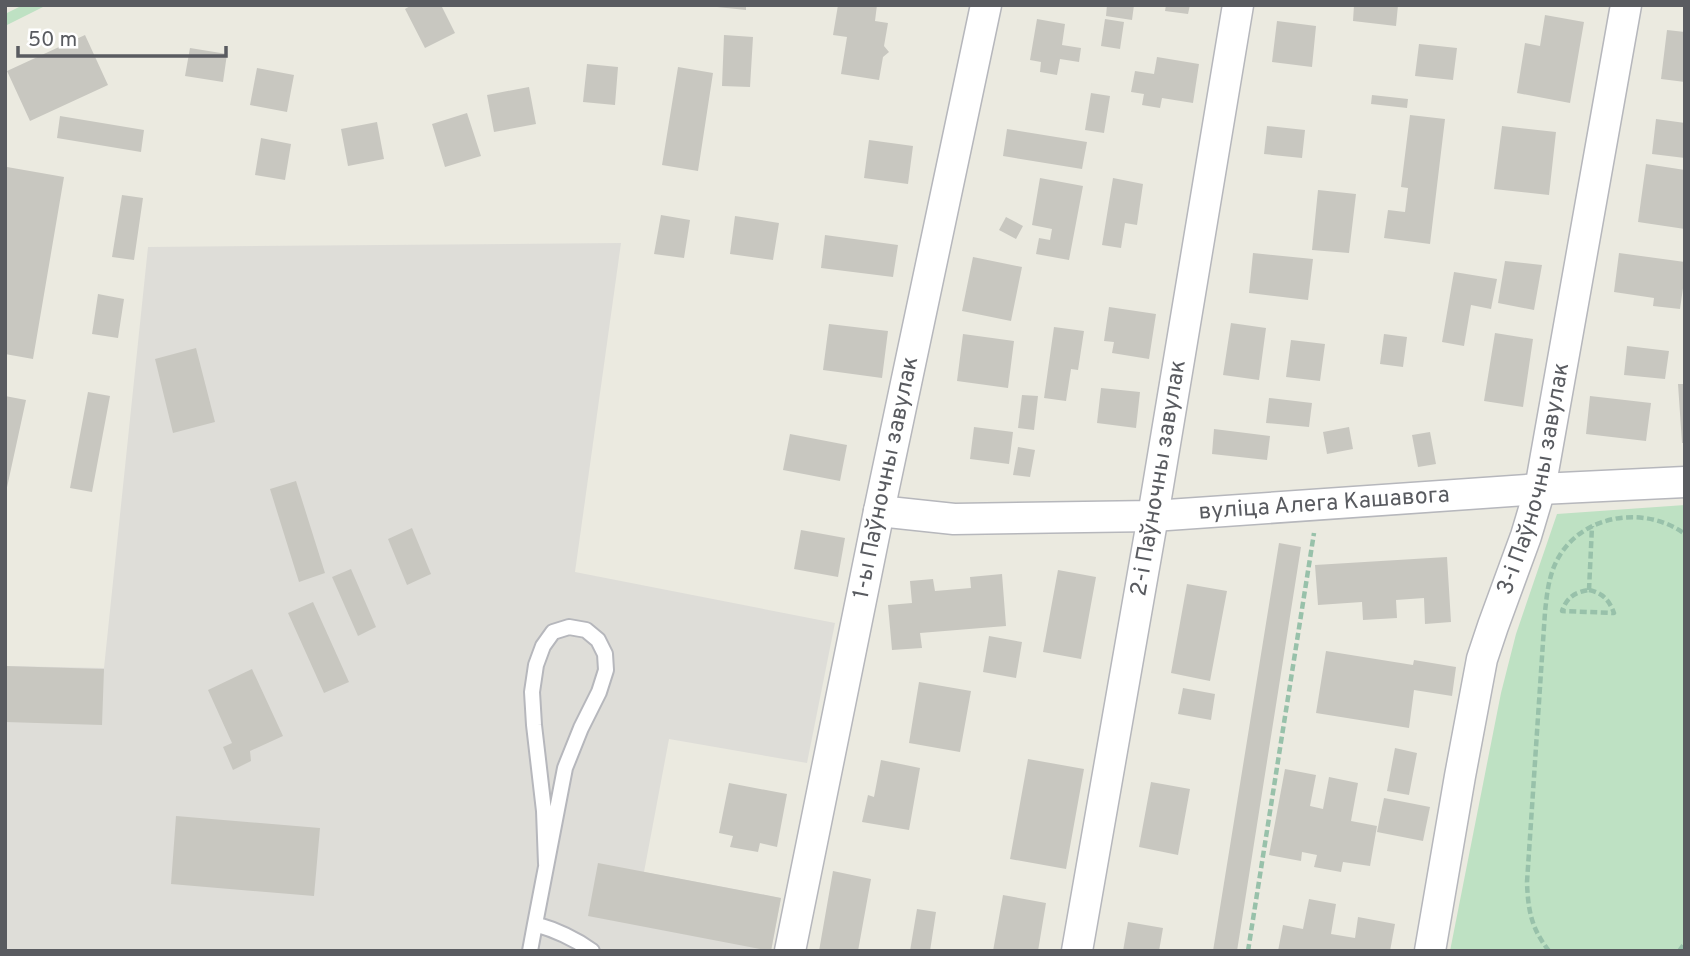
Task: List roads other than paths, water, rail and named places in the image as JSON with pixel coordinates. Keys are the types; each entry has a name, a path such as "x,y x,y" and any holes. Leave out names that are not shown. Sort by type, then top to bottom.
{"street":[{"name":"1-ы Паўночны завулак","path":"790,951 986,5"},
{"name":"2-і Паўночны завулак","path":"1077,951 1238,5"},
{"name":"3-і Паўночны завулак","path":"1430,951 1482,659 1540,489 1626,5"},
{"name":"вуліца Алега Кашавога","path":"880,511 954,519 1153,516 1540,489 1685,482"}],"lane":[{"path":"530,951 565,768 580,728 600,692 606,670 605,654 598,640 586,630 569,627 553,632 543,646 536,665 532,692 544,811 546,864"},
{"path":"535,924 556,930 592,951"}]}
